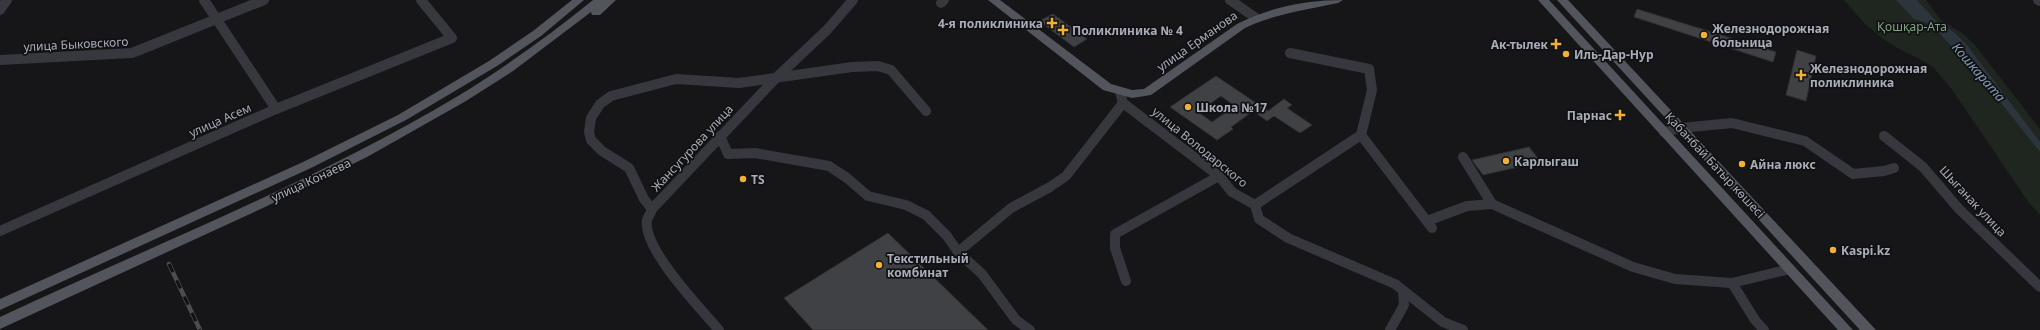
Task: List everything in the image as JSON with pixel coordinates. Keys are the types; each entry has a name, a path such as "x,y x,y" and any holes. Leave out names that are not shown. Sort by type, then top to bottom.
{"main road":[{"path":"0,297 349,139 465,74 508,45 568,0"},
{"name":"улица Конаева","path":"0,305 360,141 471,78 514,49 579,0"},
{"name":"улица Конаева","path":"0,323 362,156 422,123 528,56 574,22 600,0"},
{"path":"40,304 75,296 367,161 428,128 490,90 576,30 611,0"},
{"path":"993,0 1107,87 1120,92"},
{"name":"улица Ерманова","path":"1120,92 1132,94 1147,92 1241,26 1256,18 1269,13 1338,0"},
{"name":"Қабанбай Батыр көшесі","path":"1543,0 1846,330"},
{"name":"Қабанбай Батыр көшесі","path":"1562,0 1869,330"}],"street":[{"path":"0,10 7,0"},
{"path":"204,0 218,19 276,109"},
{"name":"улица Быковского","path":"0,60 132,54 264,0"},
{"name":"улица Асем","path":"0,230 276,109 452,38 421,0"},
{"name":"Жансугурова улица","path":"719,330 674,276 654,245 647,221 652,209 720,136 777,77 827,30 853,0"},
{"path":"1230,0 1256,18"},
{"path":"1290,52 1369,69 1372,90 1361,135 1255,205 1258,219 1288,238 1395,284 1403,292 1443,322 1463,330"},
{"path":"652,209 645,202 639,192 634,176 628,166 598,150 593,142 590,134 590,121 597,108 609,97 680,79 739,83 856,67 887,67 926,111"},
{"path":"958,252 1011,208 1050,187 1066,176 1123,103 1120,92"},
{"name":"улица Володарского","path":"1123,103 1219,176 1232,192 1255,205"},
{"path":"1664,132 1681,128 1732,123 1805,141 1853,174 1884,171 1894,168"},
{"path":"1361,135 1430,225 1466,206 1480,202 1492,204 1633,267 1675,279 1732,283 1790,269"},
{"path":"720,136 728,154 755,153 829,166 847,178 868,196 906,205 926,214 947,236 958,252 982,274 1016,320 1030,330"},
{"name":"Шыганак улица","path":"1884,136 1923,167 1959,209 2040,287"},
{"path":"1463,157 1492,204"},
{"path":"1126,281 1115,248 1114,234 1219,176"},
{"path":"1732,283 1755,320 1764,330"},
{"path":"1390,330 1404,305 1403,292"}],"green space":[{"name":"Қошқар-Ата","path":"1844,0 1926,0 1940,19 1962,33 1975,45 2040,129 2040,215 2029,203 1953,91 1933,67 1883,39 1864,23"}],"water":[{"name":"Кошкарата","path":"1896,0 1917,0 1936,21 1954,32 1967,45 2040,142 2040,152 1986,84 1931,24 1914,19"}],"building":[{"name":"Железнодорожная больница","path":"1637,9 1776,52 1773,62 1634,17"},
{"name":"Поликлиника № 4","path":"1053,14 1087,39 1074,47 1039,21"},
{"name":"Железнодорожная поликлиника","path":"1797,50 1816,56 1806,101 1786,95"},
{"name":"Школа №17","path":"1216,76 1268,111 1284,99 1292,105 1287,108 1312,125 1300,133 1274,116 1267,121 1253,111 1231,127 1233,129 1217,140 1170,107","holes":["1221,96 1235,106 1212,122 1198,112"]},
{"name":"Карлыгаш","path":"1529,147 1541,162 1483,175 1472,160"},
{"name":"Текстильный комбинат","path":"888,233 988,330 813,330 784,298"}],"railway":[{"path":"169,264 200,330"}],"place":[{"name":"4-я поликлиника","path":"1052,23"},
{"name":"Поликлиника № 4","path":"1063,30"},
{"name":"Железнодорожная больница","path":"1704,35"},
{"name":"Ак-тылек","path":"1556,44"},
{"name":"Иль-Дар-Нур","path":"1566,54"},
{"name":"Железнодорожная поликлиника","path":"1801,75"},
{"name":"Школа №17","path":"1188,107"},
{"name":"Парнас","path":"1620,115"},
{"name":"Карлыгаш","path":"1506,161"},
{"name":"Айна люкс","path":"1742,164"},
{"name":"TS","path":"743,179"},
{"name":"Kaspi.kz","path":"1833,250"},
{"name":"Текстильный комбинат","path":"879,265"}]}
